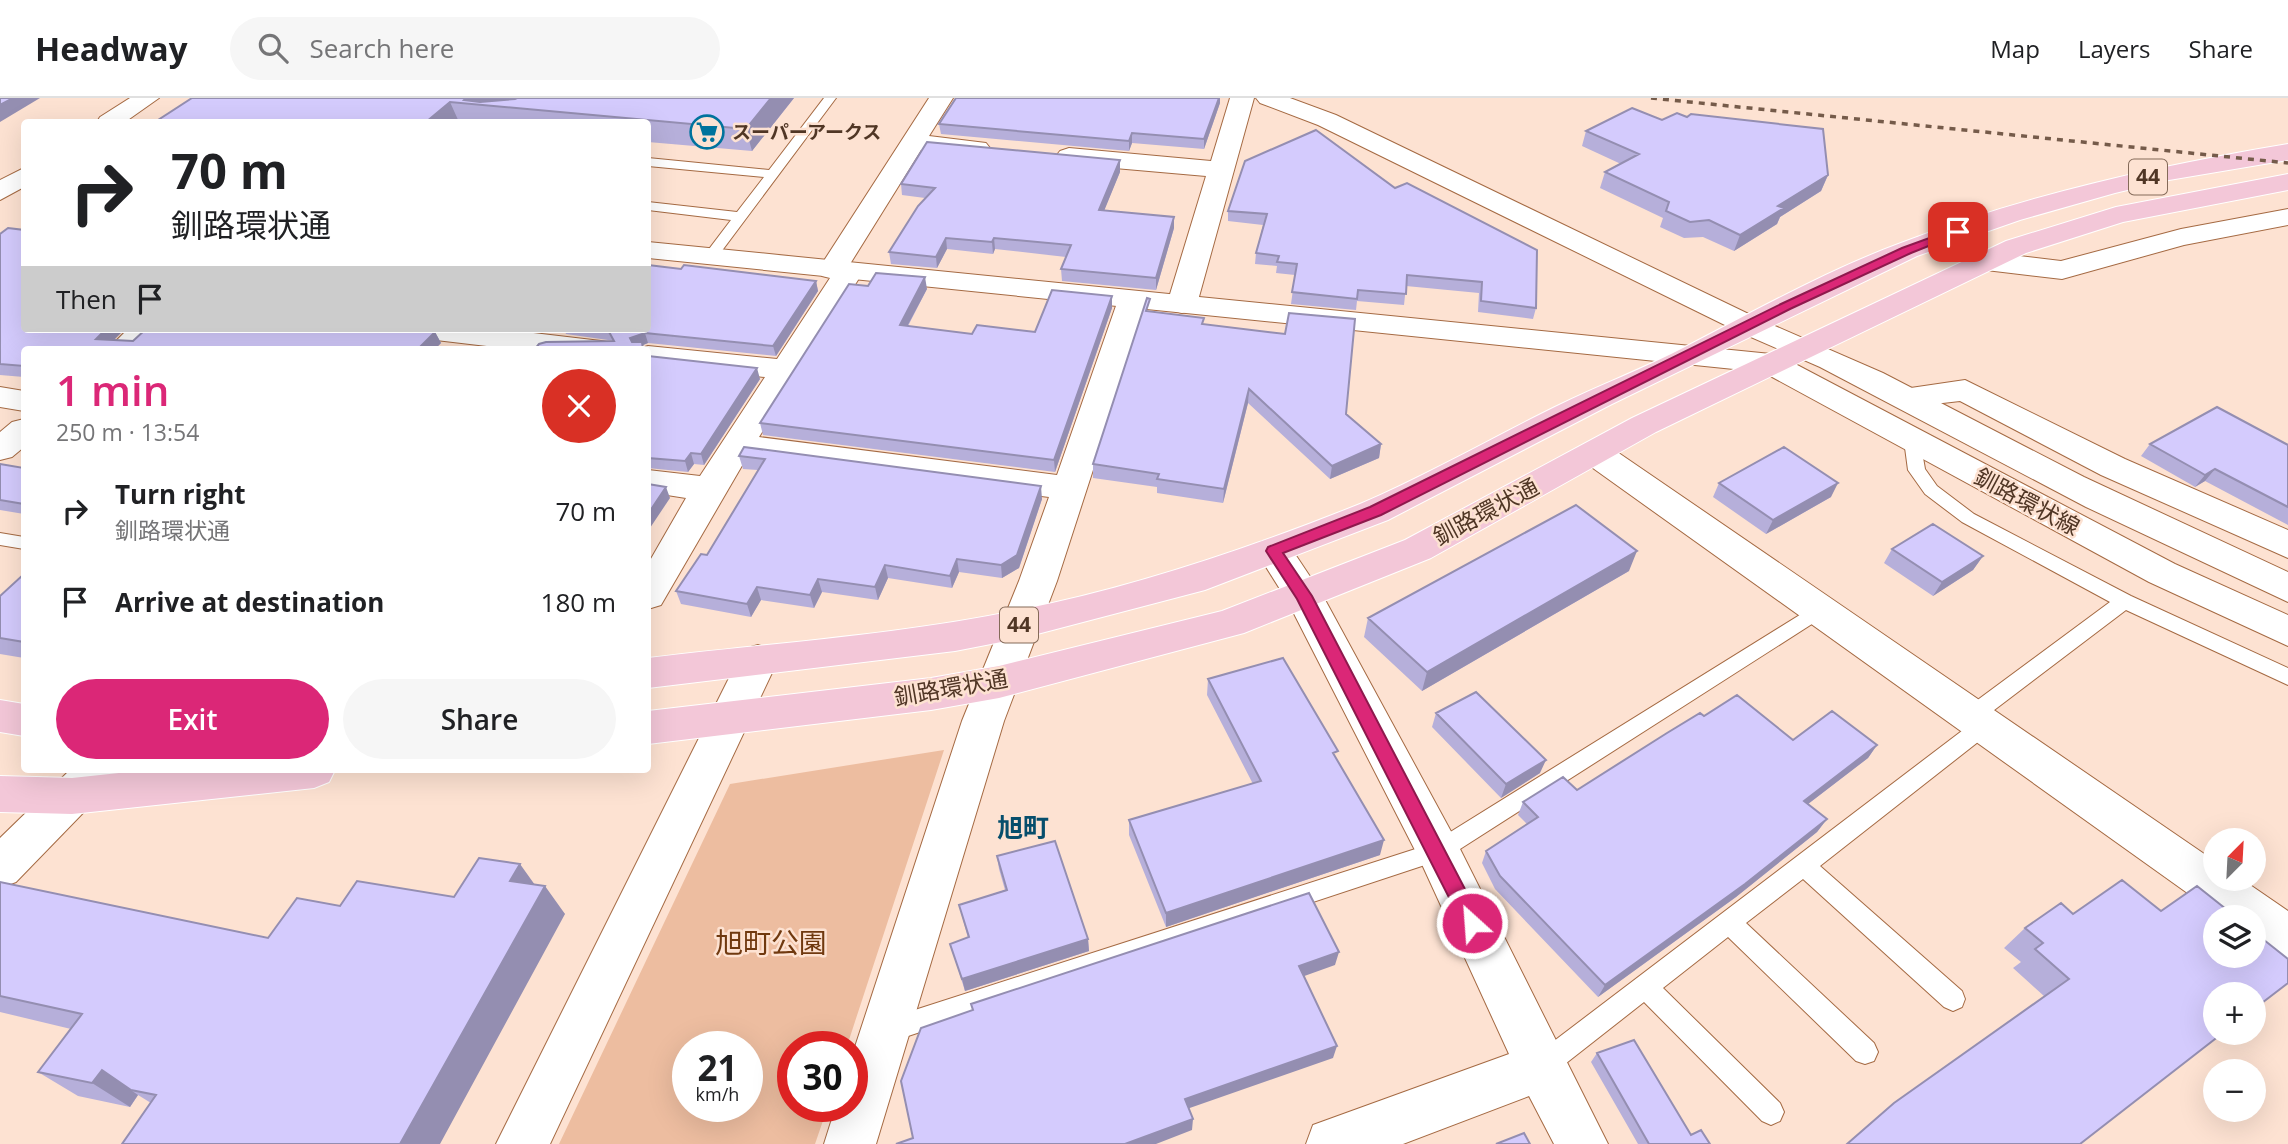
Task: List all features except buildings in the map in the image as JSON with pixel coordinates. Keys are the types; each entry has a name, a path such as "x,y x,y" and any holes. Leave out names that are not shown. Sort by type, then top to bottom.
{"highway":[{"name":"44","path":"651,673 955,636 1022,624 1192,579 1274,551 1376,511 1601,397 1696,354 1748,325 1907,250 2010,214 2169,172 2288,152"},
{"name":"釧路環状通","path":"651,728 931,694 999,682 1230,623 1418,549 1644,425 1805,346 2056,231 2141,209 2288,182"},
{"path":"0,716 21,720"},
{"path":"0,794 85,783 261,773"}],"street":[{"path":"113,119 147,98"},
{"path":"651,590 709,489 786,370 913,142 941,98"},
{"path":"1182,304 1242,98"},
{"name":"釧路環状線","path":"1268,98 1327,120 1748,325 1805,346 1908,397 2071,485 2288,588"},
{"path":"913,142 1007,150"},
{"path":"1047,154 1220,170"},
{"path":"1986,261 2062,270 2181,237 2288,217"},
{"path":"651,250 1564,345 1696,354 1771,364"},
{"path":"850,1144 983,721 1022,624 1133,300"},
{"path":"1748,325 1771,364"},
{"path":"127,346 142,333"},
{"path":"450,333 563,346"},
{"path":"651,355 786,370"},
{"name":"釧路環状線","path":"1771,364 2162,573 2288,631"},
{"path":"1908,397 1965,390 2113,467 2288,545"},
{"path":"0,397 21,400"},
{"path":"0,449 21,432"},
{"path":"737,445 1070,488"},
{"path":"1595,453 2288,938"},
{"path":"651,481 709,489"},
{"path":"1274,551 1304,596 1438,850 1541,1067 1582,1144"},
{"path":"522,1144 758,660"},
{"path":"0,868 85,783"},
{"path":"1332,1144 1541,1067"}],"lane":[{"path":"710,257 830,98"},
{"path":"651,162 772,174"},
{"path":"651,206 740,217"},
{"path":"1912,440 1917,470 1931,490 1968,518 2124,600 2288,677"},
{"path":"0,539 21,542"},
{"path":"1541,1067 1803,865 2124,600"},
{"path":"885,1031 1438,850 1819,610"},
{"path":"1803,865 1953,999"},
{"path":"1730,922 1865,1052"},
{"path":"1645,987 1771,1112"}],"green space":[{"name":"旭町公園","path":"944,750 852,1031 777,1031 777,1122 823,1122 815,1144 559,1144 730,784"}],"railway":[{"path":"1651,98 2288,163"}],"place":[{"name":"スーパーアークス","path":"707,132"}],"district":[{"name":"旭町","path":"1023,828"}],"route":[{"path":"1472,923 1438,850 1304,596 1274,551 1376,511 1601,397 1696,354 1786,306 1907,250 1958,232"}]}
